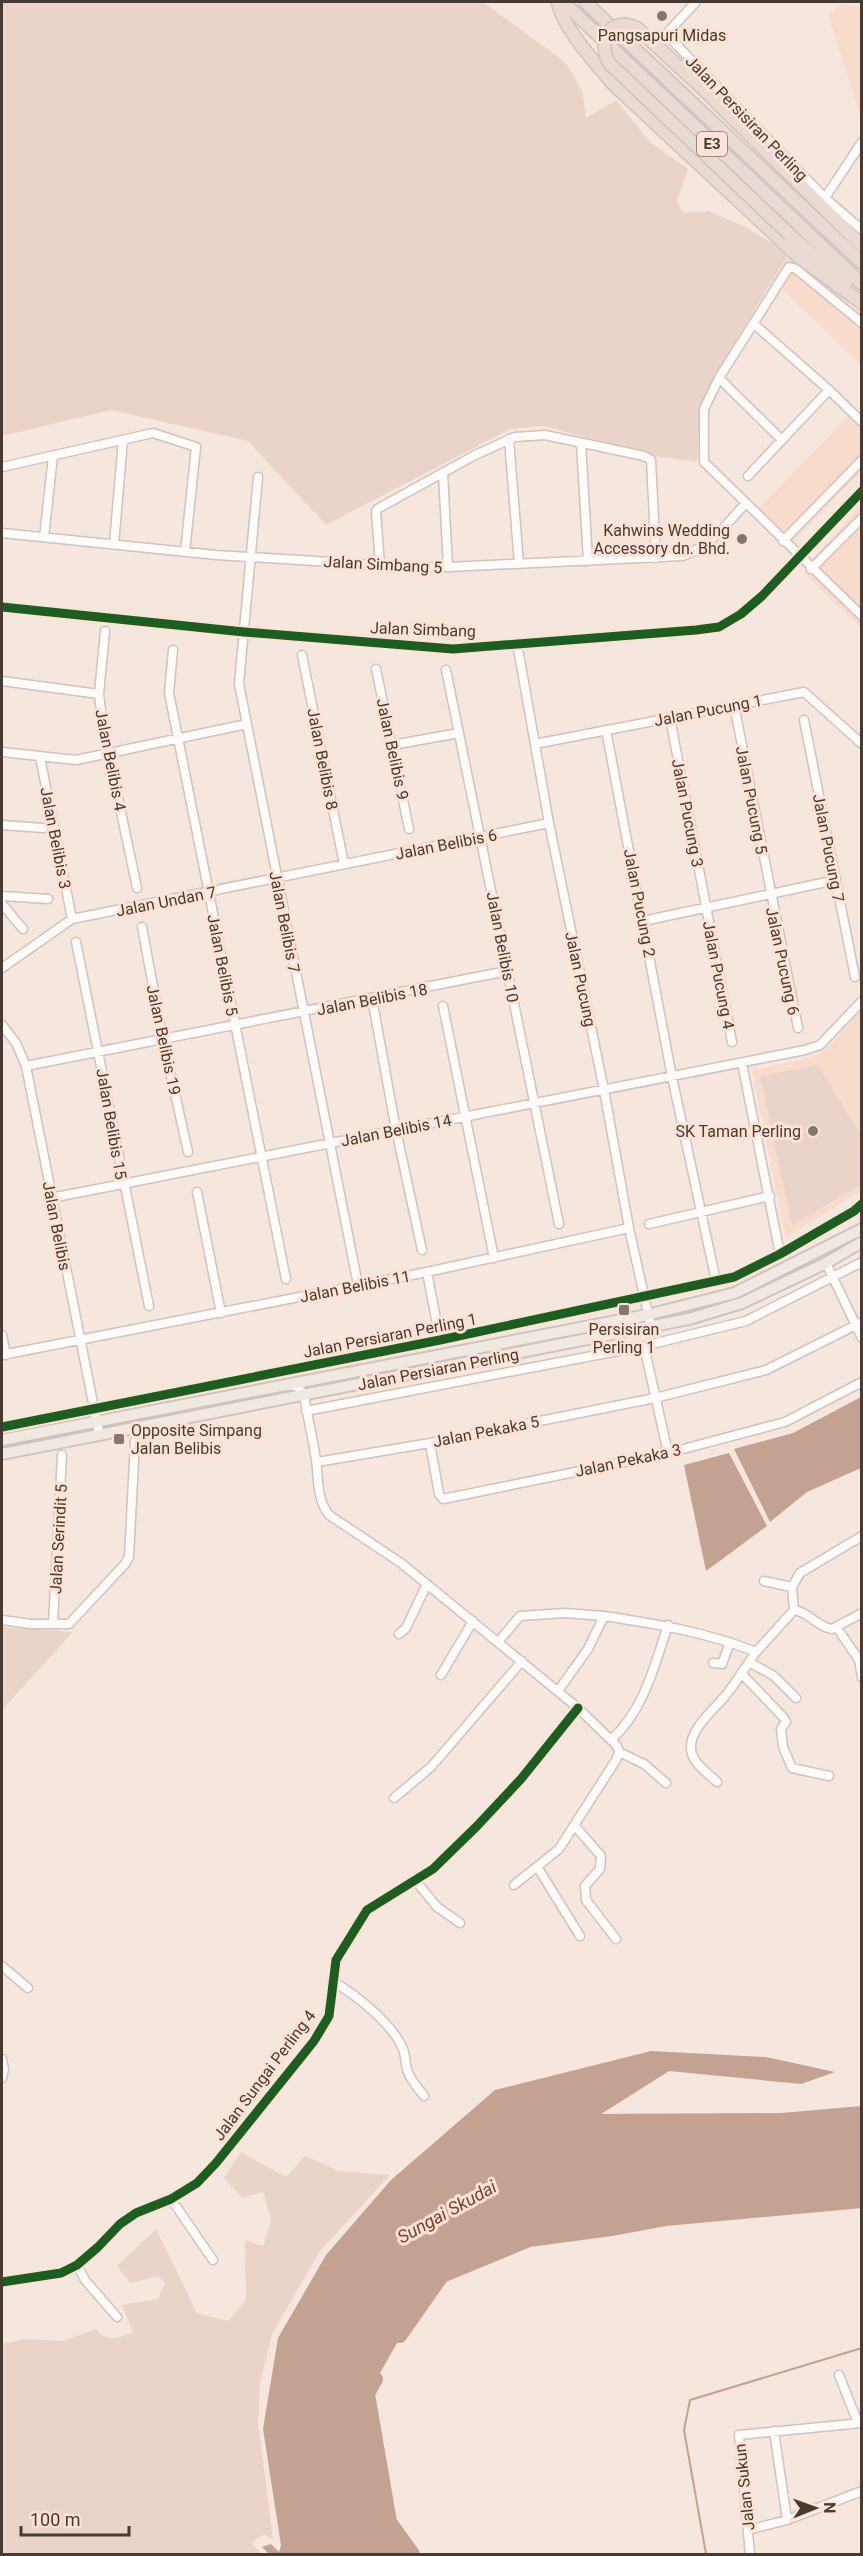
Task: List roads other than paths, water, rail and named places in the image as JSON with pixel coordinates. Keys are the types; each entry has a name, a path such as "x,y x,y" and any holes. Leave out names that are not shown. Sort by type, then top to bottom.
{"highway":[{"path":"558,2 566,21 589,56 612,83 800,258 861,301"},
{"name":"E3","path":"563,2 861,284"},
{"name":"E3","path":"585,2 861,263"},
{"path":"861,246 699,85 638,28 627,24 616,27 607,34 603,44 609,63 861,301"}],"main road":[{"name":"Jalan Persiaran Perling","path":"2,1440 647,1315 735,1293 861,1229"},
{"name":"Jalan Persiaran Perling","path":"2,1454 99,1433 651,1327 742,1303 826,1263 861,1242"}],"street":[{"name":"Jalan Persisiran Perling","path":"696,2 668,32 668,36 825,198 861,230"},
{"path":"825,198 861,142"},
{"path":"861,323 793,266 786,270 719,378 703,413 704,462 861,616"},
{"path":"754,324 829,390 861,422"},
{"path":"719,378 782,440"},
{"path":"748,476 829,390"},
{"path":"2,467 153,433 196,447 185,552"},
{"path":"380,565 376,511 509,439 544,435 644,456 651,460 656,558"},
{"path":"509,439 519,564"},
{"path":"114,544 123,440"},
{"path":"581,443 588,561"},
{"path":"44,537 53,456"},
{"path":"783,541 861,460"},
{"path":"443,473 448,567"},
{"name":"Jalan Belibis 7","path":"258,477 239,684 358,1286"},
{"name":"Jalan Simbang","path":"2,607 244,632 453,649 719,627 741,614 762,596 861,491"},
{"name":"Jalan Simbang 5","path":"2,533 185,552 380,565 448,567 682,556 698,551 710,543 746,504"},
{"path":"811,569 861,518"},
{"name":"Jalan Belibis 4","path":"105,631 99,694 108,754 137,888"},
{"name":"Jalan Pucung","path":"517,643 549,823 604,1090 629,1228 651,1327"},
{"name":"Jalan Belibis 5","path":"173,650 169,693 286,1279"},
{"name":"Jalan Belibis 8","path":"302,655 344,864"},
{"name":"Jalan Belibis 9","path":"376,669 409,829"},
{"name":"Jalan Belibis 10","path":"446,670 559,1224"},
{"path":"2,681 99,694"},
{"name":"Jalan Pucung 1","path":"535,744 804,692 861,744"},
{"name":"Jalan Pucung 5","path":"734,705 769,894"},
{"name":"Jalan Pucung 3","path":"670,718 707,908"},
{"name":"Jalan Pucung 7","path":"804,720 855,976"},
{"path":"2,752 76,760 247,724"},
{"name":"Jalan Pucung 2","path":"606,730 672,1077 716,1281"},
{"path":"392,745 459,733"},
{"name":"Jalan Belibis 3","path":"40,757 72,919"},
{"name":"Jalan Belibis 6","path":"344,864 549,823"},
{"path":"2,825 43,828"},
{"name":"Jalan Undan 7","path":"2,968 72,919 344,864"},
{"path":"644,921 836,880"},
{"name":"Jalan Pucung 6","path":"769,894 798,1028"},
{"path":"2,896 48,899"},
{"path":"2,904 23,929"},
{"name":"Jalan Pucung 4","path":"707,908 732,1042"},
{"name":"Jalan Belibis 19","path":"142,927 163,1040 188,1152"},
{"name":"Jalan Belibis 15","path":"76,942 149,1306"},
{"name":"Jalan Belibis 18","path":"26,1066 507,971"},
{"path":"372,998 396,1130 422,1250"},
{"path":"861,1001 820,1045 742,1063 780,1254 854,1211 861,1204"},
{"path":"443,1006 494,1258"},
{"name":"Jalan Belibis","path":"2,1025 16,1043 26,1066 99,1433"},
{"name":"Jalan Belibis 14","path":"51,1198 742,1063"},
{"path":"198,1192 220,1313"},
{"path":"650,1224 770,1196"},
{"name":"Jalan Belibis 11","path":"4,1355 427,1272 629,1228"},
{"name":"Jalan Persiaran Perling 1","path":"2,1427 644,1298 734,1277 780,1254"},
{"path":"306,1411 644,1346 746,1321 861,1262"},
{"path":"826,1263 859,1323 861,1338"},
{"path":"427,1272 440,1340"},
{"name":"Jalan Pekaka 5","path":"317,1462 430,1443 656,1398 766,1370 859,1323"},
{"path":"2,1335 4,1355"},
{"path":"644,1346 668,1453"},
{"name":"Jalan Pekaka 3","path":"430,1443 439,1494 443,1499 668,1453 785,1422 861,1382"},
{"path":"286,1384 296,1386 304,1394 317,1462 319,1497 329,1515 401,1563 578,1708 612,1739 619,1752 644,1764 666,1783"},
{"path":"2,1620 53,1623 73,1621 126,1564 129,1557 135,1441"},
{"name":"Jalan Serindit 5","path":"53,1623 62,1455"},
{"path":"717,1782 692,1755 691,1745 696,1731 756,1652 794,1610 792,1587 800,1573 861,1536"},
{"path":"764,1581 792,1587"},
{"path":"399,1634 406,1628 427,1584"},
{"path":"794,1610 802,1611 826,1628 837,1628 861,1613"},
{"path":"499,1641 520,1616 565,1614 604,1616 668,1625 756,1652"},
{"path":"558,1691 588,1649 604,1616"},
{"path":"441,1675 473,1621"},
{"path":"612,1739 625,1727 637,1707 668,1625"},
{"path":"837,1628 859,1660 861,1677"},
{"path":"713,1663 722,1664 729,1642"},
{"path":"394,1798 431,1767 522,1661"},
{"path":"749,1662 774,1677 796,1698"},
{"path":"741,1673 784,1718 786,1722 781,1729 783,1747 792,1768 829,1776"},
{"name":"Jalan Sungai Perling 4","path":"2,2282 61,2273 77,2265 120,2224 136,2213 171,2199 197,2183 216,2163 314,2041 329,2016 336,1960 367,1910 433,1869 521,1779 578,1708"},
{"path":"514,1885 559,1849 619,1752"},
{"path":"575,1826 601,1856 600,1869 585,1886 586,1900 616,1938"},
{"path":"538,1868 580,1936"},
{"path":"415,1880 437,1906 460,1923"},
{"path":"2,1966 28,1988"},
{"path":"332,1981 350,1991 367,2005 390,2031 402,2048 408,2073 424,2096"},
{"path":"2,2059 4,2069 2,2078"},
{"path":"171,2199 213,2260"},
{"path":"77,2265 85,2280 117,2317"},
{"path":"839,2375 860,2423"},
{"name":"Jalan Sukun","path":"750,2554 739,2435 860,2423"},
{"path":"774,2431 787,2520"},
{"path":"748,2530 787,2520 861,2491"}],"water":[{"path":"861,1397 861,1468 807,1492 770,1522 734,1449 793,1433"},
{"path":"729,1453 767,1526 706,1571 684,1465"},
{"name":"Sungai Skudai","path":"651,2051 766,2057 835,2072 801,2084 669,2071 590,2121 782,2120 861,2113 861,2201 665,2219 529,2240 442,2276 401,2336 368,2394 390,2522 413,2554 269,2554 262,2547 271,2544 279,2552 281,2545 263,2429 278,2338 326,2255 391,2180 495,2090"}],"waterway":[{"path":"589,2121 782,2120 862,2113"},
{"path":"400,2336 442,2276 529,2240 665,2219 862,2201"},
{"path":"706,2554 684,2430 690,2400 862,2348"},
{"path":"376,2379 368,2394 390,2522 413,2554"}],"place":[{"name":"Pangsapuri Midas","path":"662,16"},
{"name":"Kahwins Wedding Accessory dn. Bhd.","path":"742,539"},
{"name":"SK Taman Perling","path":"813,1131"},
{"name":"Persisiran Perling 1","path":"624,1310"},
{"name":"Opposite Simpang Jalan Belibis","path":"119,1439"}]}
